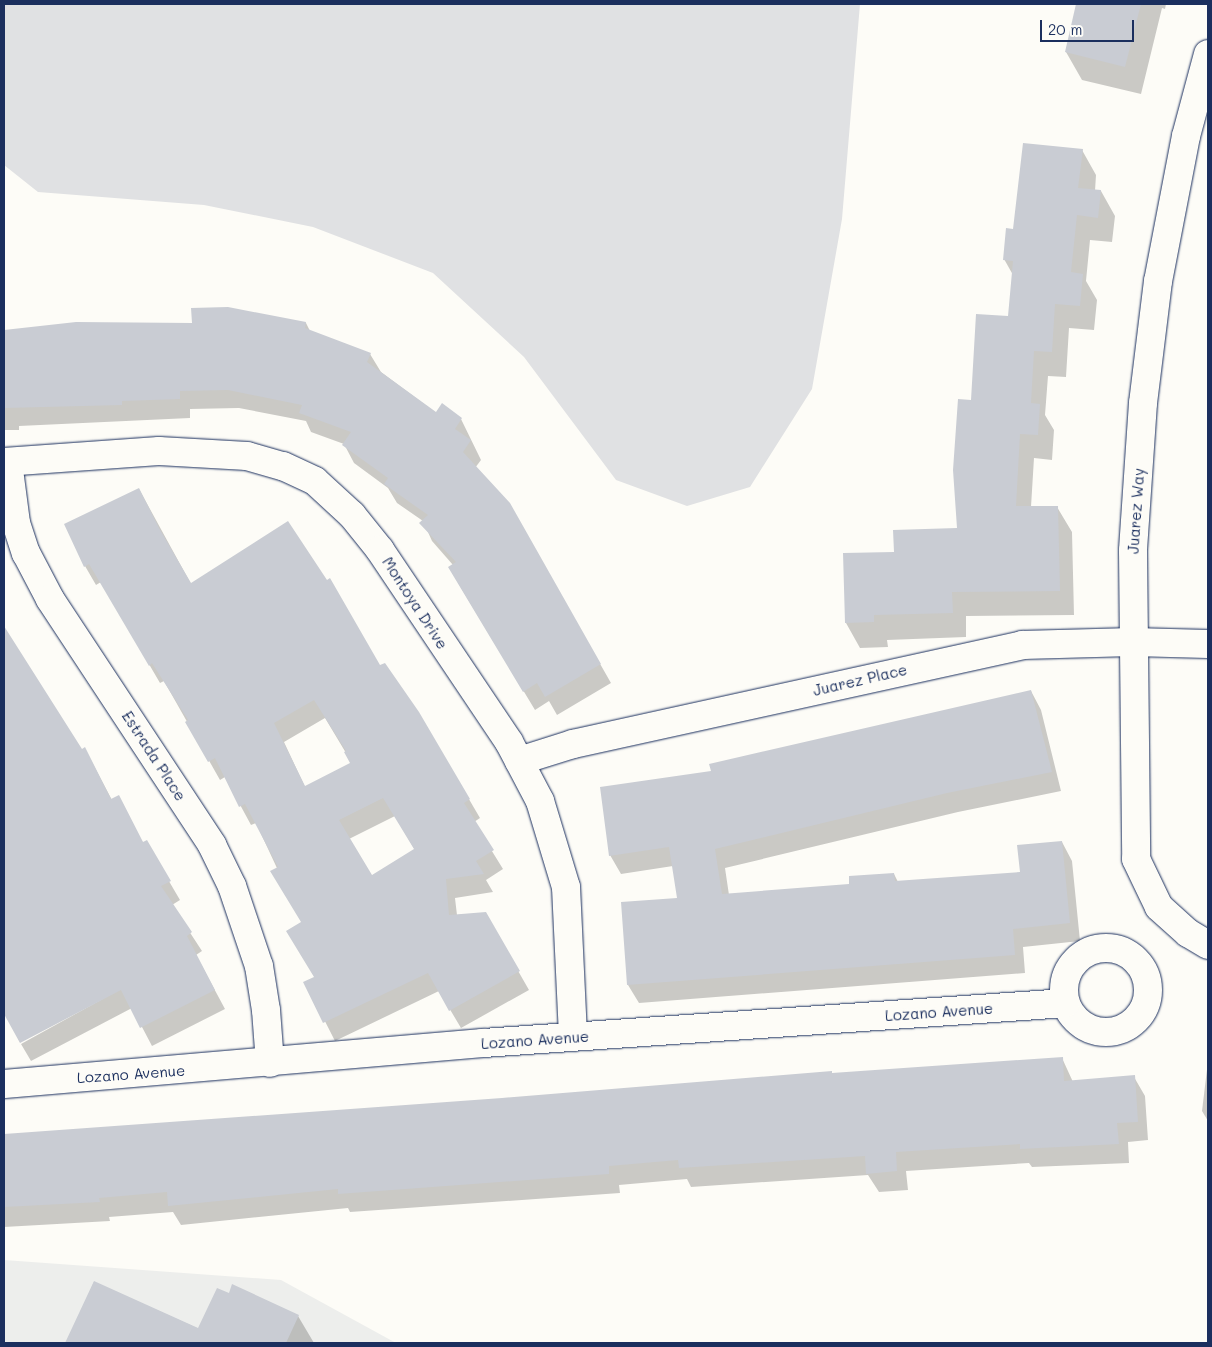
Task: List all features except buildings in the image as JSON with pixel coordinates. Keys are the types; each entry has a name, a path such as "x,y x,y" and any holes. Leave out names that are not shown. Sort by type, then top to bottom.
{"street":[{"name":"Juarez Way","path":"1208,54 1197,139 1158,281 1143,403 1133,551 1136,859 1159,907 1188,933 1208,945"},
{"name":"Montoya Drive","path":"6,462 159,451 247,456 283,466 315,481 352,515 380,550 519,761 540,800 566,888 573,1037"},
{"name":"Estrada Place","path":"6,462 16,523 26,552 50,598 212,845 232,886 259,966 266,1010 270,1063"},
{"name":"Juarez Place","path":"519,761 573,744 964,656 1022,645 1133,642 1208,644"},
{"name":"Lozano Avenue","path":"4,1084 573,1037 1066,1003"}],"shaded area":[{"path":"4,4 860,4 842,219 812,389 750,487 687,506 616,480 524,357 433,273 313,227 204,205 38,192 4,165"},
{"path":"4,1260 281,1280 396,1343 4,1343"}]}
